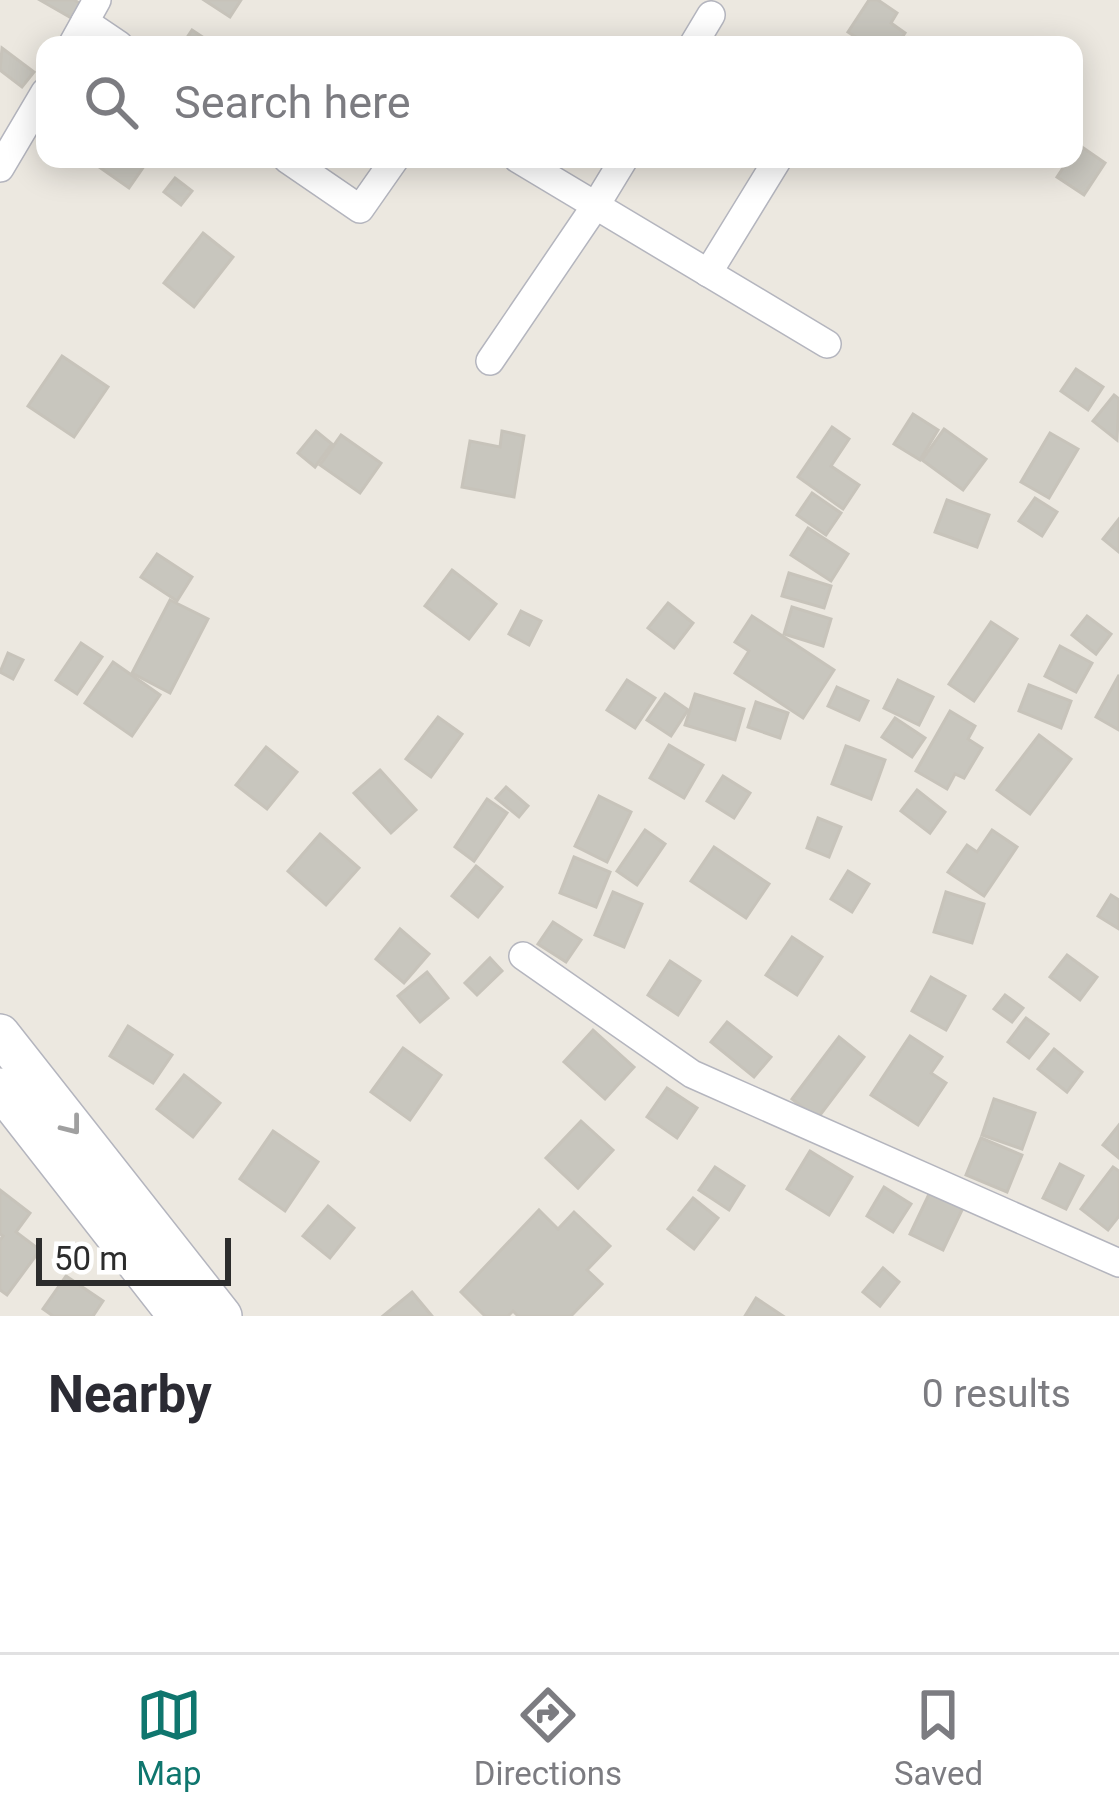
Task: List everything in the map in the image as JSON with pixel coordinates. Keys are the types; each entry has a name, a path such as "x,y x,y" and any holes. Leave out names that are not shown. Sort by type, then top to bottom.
{"street":[{"path":"698,36 711,15"},
{"path":"0,168 36,107"},
{"path":"300,168 360,208 389,168"},
{"path":"533,168 827,344"},
{"path":"490,361 619,168"},
{"path":"708,272 772,168"},
{"path":"523,956 692,1074 1119,1264"},
{"path":"0,1034 222,1316"},
{"path":"0,1088 178,1316"}],"building":[{"path":"40,0 74,0 81,4 73,19"},
{"path":"204,0 241,0 230,17"},
{"path":"869,0 878,0 897,13 891,23 905,33 854,36 848,32"},
{"path":"2,48 34,72 22,87 0,70"},
{"path":"1083,148 1105,163 1084,195 1057,177 1063,168 1083,168"},
{"path":"101,168 143,168 129,188"},
{"path":"175,178 192,191 181,205 164,192"},
{"path":"203,233 233,257 194,307 164,283"},
{"path":"62,356 108,387 74,437 28,406"},
{"path":"1076,369 1103,387 1088,410 1061,391"},
{"path":"1114,395 1119,399 1117,440 1093,421"},
{"path":"913,414 938,430 920,460 894,444"},
{"path":"832,427 849,439 831,466 859,485 843,509 798,477"},
{"path":"944,429 986,459 963,490 922,460"},
{"path":"316,431 332,444 315,467 298,453"},
{"path":"502,431 524,436 514,497 462,487 470,441 500,447"},
{"path":"1050,433 1078,449 1049,498 1021,482"},
{"path":"341,435 381,463 360,493 320,465"},
{"path":"812,493 841,513 826,535 797,515"},
{"path":"1035,498 1057,512 1042,536 1019,521"},
{"path":"947,500 989,515 977,547 935,532"},
{"path":"1119,519 1119,552 1103,539"},
{"path":"808,528 848,554 831,581 791,555"},
{"path":"157,554 192,577 177,601 141,577"},
{"path":"452,570 496,604 469,639 425,606"},
{"path":"789,573 831,586 824,608 782,596"},
{"path":"170,600 208,619 170,693 132,673"},
{"path":"668,603 693,623 674,648 648,628"},
{"path":"792,607 831,619 823,646 784,634"},
{"path":"521,611 541,621 529,645 509,634"},
{"path":"752,616 834,670 803,718 735,673 749,651 735,642"},
{"path":"1087,616 1111,634 1096,654 1072,635"},
{"path":"991,622 1017,639 974,701 949,684"},
{"path":"81,643 102,657 77,694 56,680"},
{"path":"1060,646 1092,663 1076,692 1045,676"},
{"path":"8,653 23,660 13,679 0,672"},
{"path":"113,662 160,695 132,736 85,703"},
{"path":"1119,675 1119,730 1096,717"},
{"path":"627,680 655,698 635,728 607,710"},
{"path":"898,680 933,697 919,725 884,708"},
{"path":"1029,685 1071,701 1061,728 1019,711"},
{"path":"837,687 868,701 859,720 828,706"},
{"path":"665,694 688,710 671,736 647,720"},
{"path":"695,694 744,709 735,740 685,725"},
{"path":"756,702 788,713 780,738 748,727"},
{"path":"950,711 975,726 968,739 982,748 964,778 955,774 947,789 916,771"},
{"path":"438,717 462,734 431,777 406,759"},
{"path":"895,718 925,738 912,757 882,737"},
{"path":"1039,735 1071,759 1030,814 997,790"},
{"path":"669,745 703,765 684,798 650,778"},
{"path":"846,746 885,760 871,799 832,784"},
{"path":"266,747 297,772 267,809 236,785"},
{"path":"380,770 416,810 391,833 354,793"},
{"path":"723,776 750,793 734,818 707,801"},
{"path":"506,787 528,806 519,817 496,798"},
{"path":"917,790 945,812 930,833 901,811"},
{"path":"599,796 631,812 607,862 575,846"},
{"path":"487,799 507,813 474,861 455,847"},
{"path":"818,818 841,827 829,857 807,848"},
{"path":"645,830 665,844 637,885 617,871"},
{"path":"992,830 1017,847 984,896 948,872 967,845 977,852"},
{"path":"320,834 359,868 326,905 288,871"},
{"path":"714,847 769,884 746,918 691,881"},
{"path":"574,857 610,872 596,907 560,893"},
{"path":"476,866 502,887 478,917 452,896"},
{"path":"848,871 869,884 852,912 831,899"},
{"path":"613,892 642,904 624,947 595,935"},
{"path":"946,892 984,904 972,943 934,932"},
{"path":"1111,895 1119,900 1119,929 1098,916"},
{"path":"553,922 581,940 566,962 538,944"},
{"path":"400,929 429,954 404,983 376,959"},
{"path":"792,937 822,957 797,995 766,975"},
{"path":"1067,955 1097,977 1080,1000 1050,977"},
{"path":"490,958 502,971 477,995 465,983"},
{"path":"670,961 700,981 678,1015 648,995"},
{"path":"427,972 448,998 420,1022 398,996"},
{"path":"931,977 965,996 946,1030 912,1011"},
{"path":"1005,995 1023,1008 1012,1022 994,1009"},
{"path":"1026,1018 1048,1034 1029,1058 1008,1042"},
{"path":"727,1022 771,1057 754,1077 711,1042"},
{"path":"128,1026 172,1055 153,1083 110,1056"},
{"path":"593,1030 634,1067 605,1099 564,1062"},
{"path":"910,1036 942,1057 931,1073 946,1083 918,1125 871,1095"},
{"path":"839,1037 864,1057 817,1119 792,1099"},
{"path":"403,1048 441,1075 410,1120 371,1092"},
{"path":"1054,1049 1082,1072 1067,1092 1038,1069"},
{"path":"184,1075 220,1103 193,1137 157,1109"},
{"path":"667,1088 697,1108 677,1138 647,1117"},
{"path":"994,1099 1035,1113 1022,1149 982,1135"},
{"path":"581,1121 613,1150 578,1188 546,1158"},
{"path":"1119,1125 1119,1158 1103,1145"},
{"path":"273,1131 318,1162 285,1211 240,1179"},
{"path":"981,1138 1022,1155 1007,1192 966,1175"},
{"path":"810,1151 852,1177 829,1215 787,1189"},
{"path":"1060,1164 1083,1176 1066,1209 1043,1198"},
{"path":"715,1167 744,1186 729,1210 699,1190"},
{"path":"1113,1167 1119,1171 1119,1216 1108,1230 1081,1209"},
{"path":"884,1187 911,1204 893,1232 867,1216"},
{"path":"0,1190 30,1213 16,1232 40,1250 7,1295 0,1290"},
{"path":"930,1192 963,1208 943,1250 910,1234"},
{"path":"693,1198 718,1218 694,1249 668,1229"},
{"path":"328,1206 354,1228 330,1258 303,1236"},
{"path":"539,1210 558,1229 574,1212 610,1246 587,1270 602,1284 571,1316 518,1316 513,1311 508,1316 485,1316 461,1292"},
{"path":"883,1268 899,1282 880,1306 863,1292"},
{"path":"66,1276 103,1301 93,1316 53,1316 43,1309"},
{"path":"412,1292 432,1316 383,1316"},
{"path":"756,1298 783,1316 745,1316"}]}
